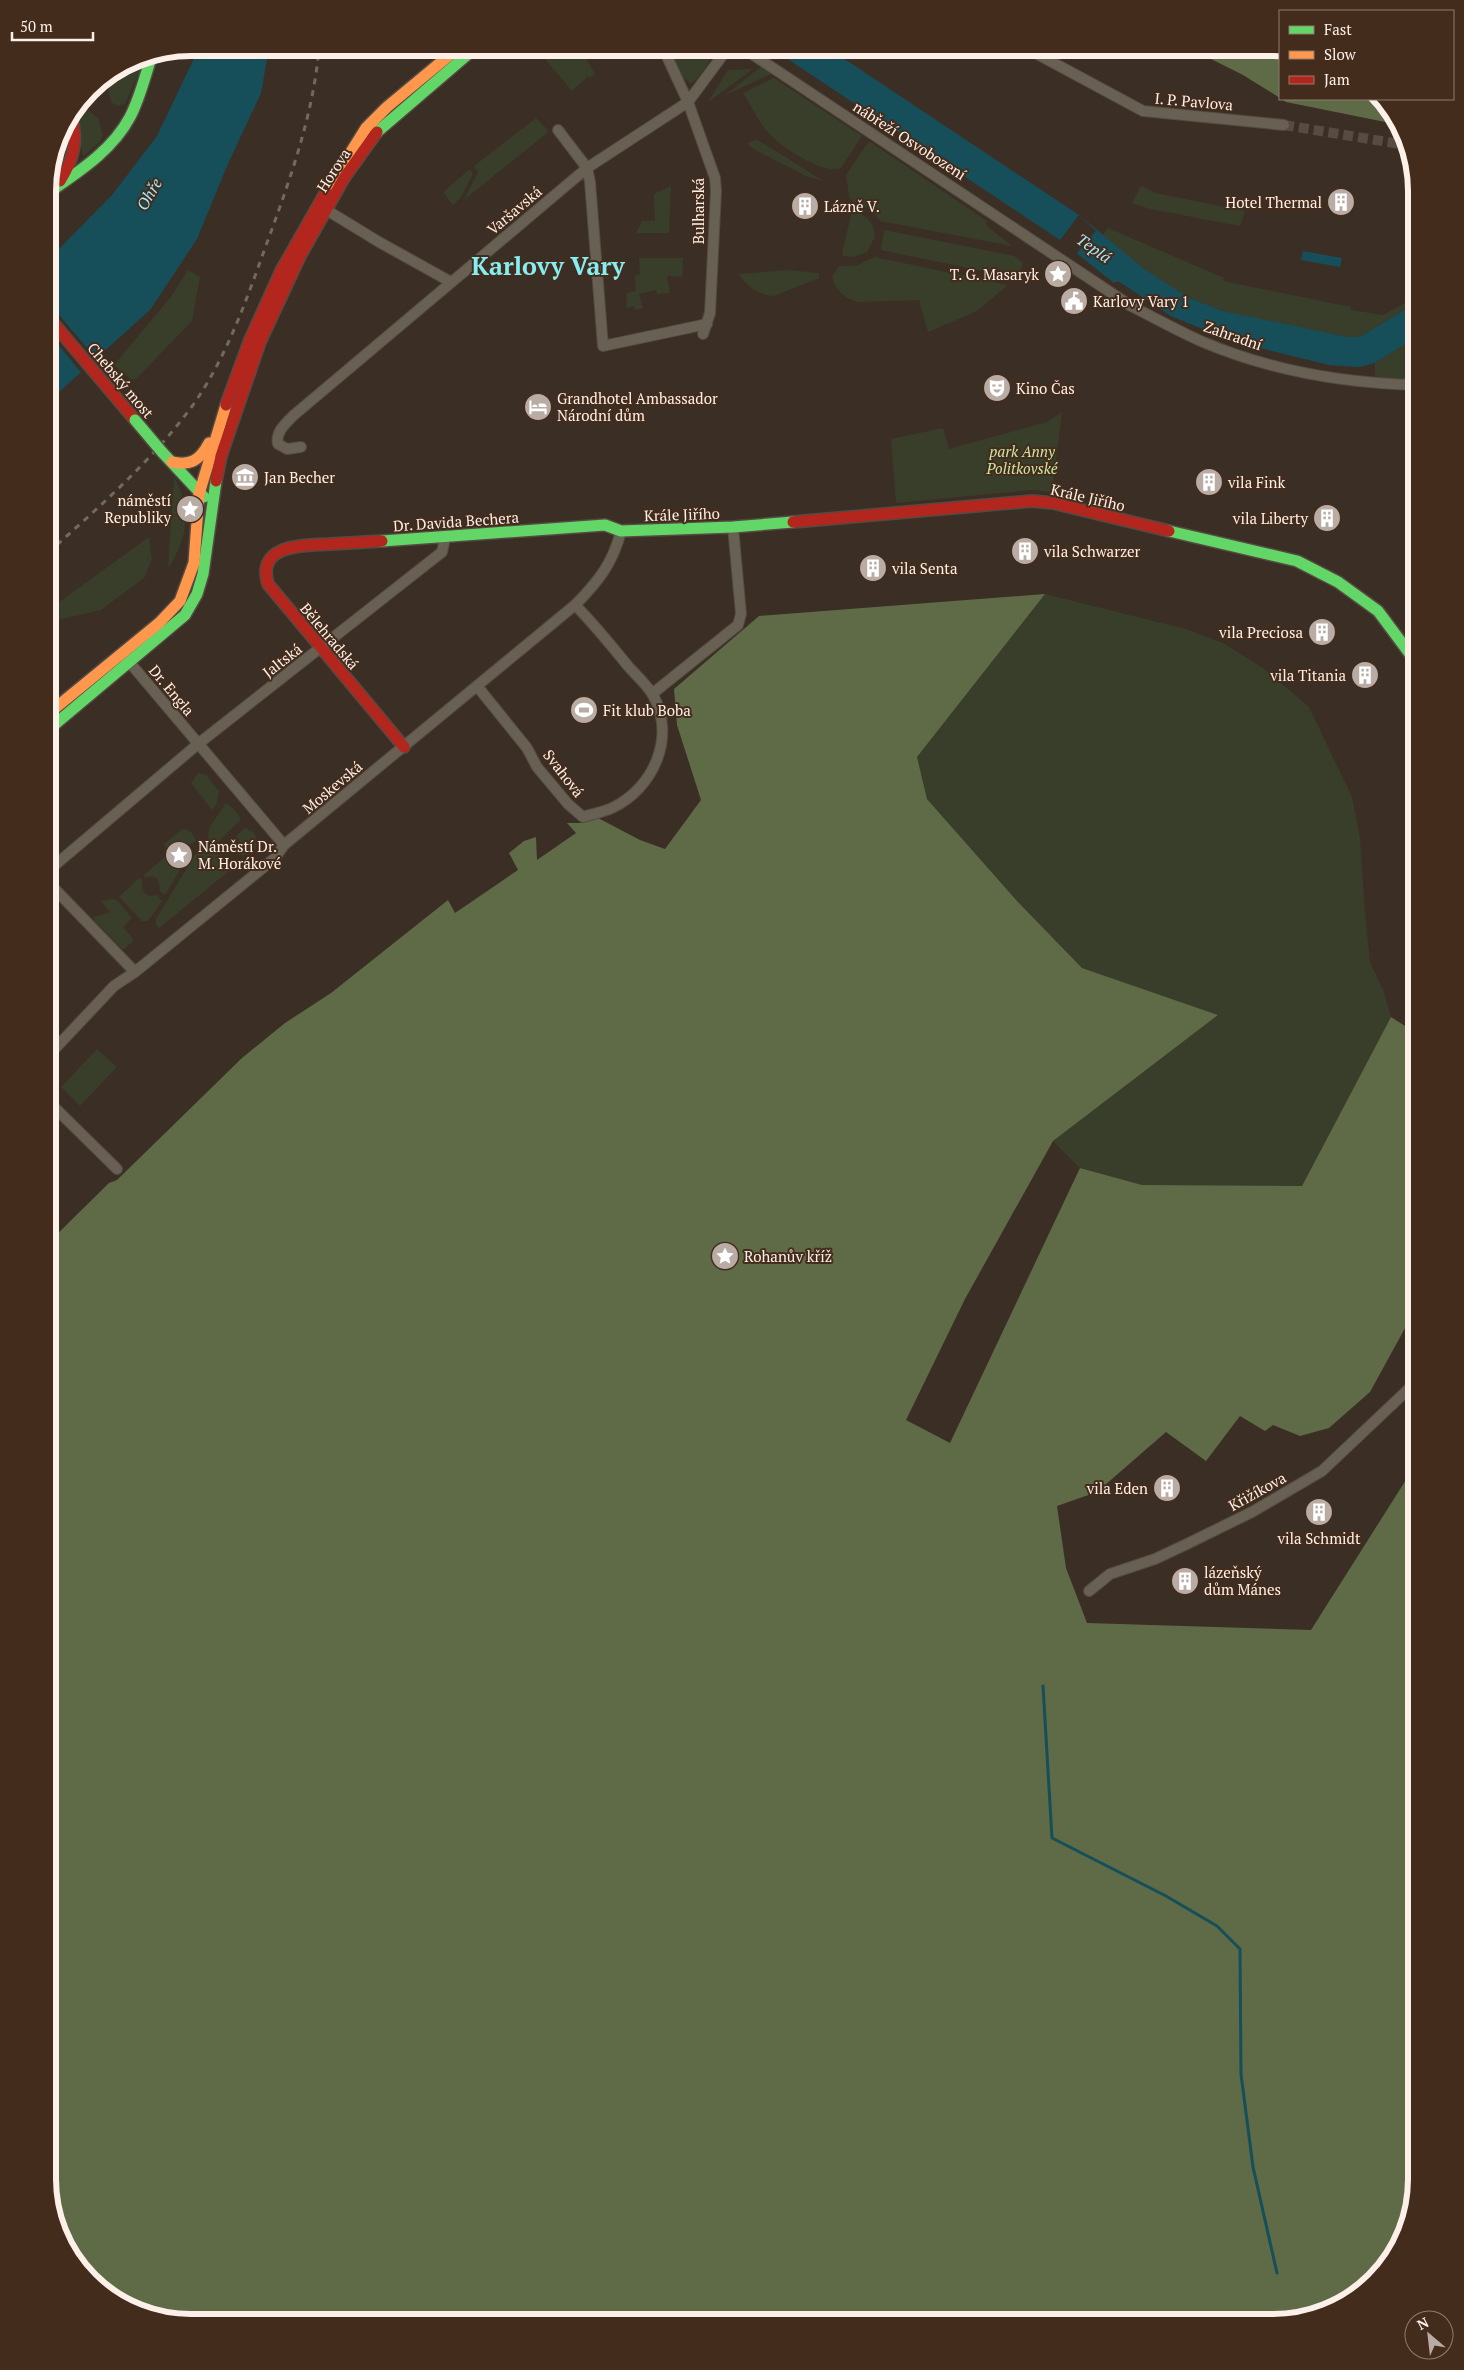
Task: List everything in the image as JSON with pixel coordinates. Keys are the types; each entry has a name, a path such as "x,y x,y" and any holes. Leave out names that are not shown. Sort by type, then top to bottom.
{"main road":[{"name":"Horova","path":"255,341 281,271 321,207 366,128 387,107 447,57"},
{"name":"Horova","path":"321,207 376,133 465,57"},
{"path":"57,186 98,155 123,128 140,93 149,64"},
{"path":"57,184 72,164 75,152 73,125"},
{"name":"Chebský most","path":"57,328 198,494"},
{"path":"57,722 126,658 180,601 194,563 198,494 218,427 255,341"},
{"path":"57,708 185,615 197,594 203,574 212,501 221,456 255,341"},
{"path":"172,462 186,465 199,459 218,427"},
{"path":"198,494 212,501"},
{"name":"Krále Jiřího","path":"621,531 733,527 1032,501 1053,503 1297,561 1338,582 1378,611 1408,651"},
{"name":"Dr. Davida Bechera","path":"292,546 444,538 605,525 621,531"},
{"name":"Bělehradská","path":"292,546 279,550 270,559 264,574 268,584 404,747"}],"street":[{"name":"Bulharská","path":"667,57 688,102 712,166 716,192 710,313 703,334"},
{"name":"Varšavská","path":"302,447 287,449 278,444 279,432 294,415 587,168 688,102 721,57"},
{"name":"nábřeží Osvobození","path":"757,57 1060,257"},
{"name":"I. P. Pavlova","path":"1043,57 1143,111 1284,125"},
{"path":"558,130 587,168 591,185 602,346 707,324"},
{"path":"321,207 451,282"},
{"name":"Zahradní","path":"1060,257 1131,306 1204,342 1295,370 1354,380 1408,384"},
{"path":"652,694 738,625 741,614 733,527"},
{"name":"Moskevská","path":"57,1047 114,986 275,858 284,845 575,605 596,584 615,552 621,531"},
{"name":"Jaltská","path":"198,744 442,552 444,538"},
{"name":"Svahová","path":"477,686 528,748 537,767 568,804 583,817 612,808 637,790 656,765 664,731 660,714 652,694 575,605"},
{"name":"Dr. Engla","path":"126,658 198,744"},
{"path":"57,864 198,744 284,845"},
{"path":"57,891 134,972"},
{"path":"57,1109 117,1169"},
{"name":"Křižíkova","path":"1089,1591 1110,1574 1155,1559 1189,1543 1252,1512 1322,1471 1408,1390"}],"green space":[{"path":"548,57 586,57 595,74 590,78 588,76 572,91 545,59"},
{"path":"672,57 711,57 705,68 691,84 686,79 683,80"},
{"path":"1207,57 1279,57 1279,97 1243,75"},
{"path":"142,66 125,104 117,106 111,102 108,90 110,84 116,79 117,81 124,74"},
{"path":"762,66 773,73 725,95"},
{"path":"753,69 708,102 728,70"},
{"path":"774,78 862,136 841,168 833,169 812,163 780,143 763,126 743,93"},
{"path":"1283,100 1372,100 1389,123"},
{"path":"85,107 98,118 103,135 99,143 83,156 76,121"},
{"path":"536,118 547,129 547,133 464,200 478,172 474,166"},
{"path":"69,135 70,151 59,167"},
{"path":"755,140 823,181 806,176 750,147 748,143"},
{"path":"869,141 987,221 986,225 1012,246 880,221 871,209 852,201 849,197 846,175"},
{"path":"470,169 473,174 461,197 453,205 443,192"},
{"path":"671,186 669,233 636,233 642,221 655,221 654,194"},
{"path":"1141,186 1155,193 1245,211 1240,226 1150,209 1132,203"},
{"path":"852,211 865,216 875,232 875,237 867,252 854,257 843,256 842,253"},
{"path":"1108,228 1224,278 1223,281 1351,307 1351,310 1383,315 1408,301 1408,308 1360,337 1347,337 1247,317 1209,306 1166,285 1096,231 1103,234"},
{"path":"884,230 1014,256 1022,262 1022,268 1016,276 1011,277 881,250"},
{"path":"875,257 1008,285 977,311 928,332 919,300 858,302 845,296 839,290 832,277 839,266 855,266"},
{"path":"639,258 683,258 682,277 667,276 670,293 657,294 656,290 639,294 643,308 635,310 634,306 626,308 627,293 636,291 635,276 640,274"},
{"path":"188,270 200,277 192,321 136,379 130,379 114,365 170,298"},
{"path":"787,270 819,273 819,278 774,296 763,294 754,289 739,274"},
{"path":"1408,342 1408,379 1375,378 1375,363"},
{"name":"park Anny Politkovské","path":"1062,412 1052,490 1050,492 1033,490 896,503 891,439 943,428 949,449 1047,422"},
{"path":"174,477 183,500 185,524 180,546 168,568"},
{"path":"149,537 152,559 144,578 101,610 57,620 57,604"},
{"path":"1045,594 1186,629 1223,643 1263,668 1309,707 1352,797 1360,838 1370,962 1384,992 1391,1017 1302,1186 1142,1185 1080,1168 1053,1141 1218,1015 1082,968 1017,901 927,799 917,757"},
{"path":"1045,594 917,757 927,799 1017,901 1082,968 1218,1015 1053,1141 965,1299 906,1420 950,1443 1080,1168 1142,1185 1302,1186 1391,1017 1408,1028 1408,1323 1370,1392 1329,1428 1300,1436 1273,1425 1265,1431 1240,1416 1206,1461 1166,1432 1097,1492 1057,1506 1066,1568 1087,1623 1311,1630 1408,1477 1408,2179 1403,2214 1394,2238 1385,2254 1362,2280 1348,2291 1316,2307 1273,2314 183,2313 148,2307 116,2291 90,2268 70,2238 63,2222 57,2196 56,1235 109,1183 117,1180 242,1058 285,1023 331,993 448,900 455,913 518,870 509,853 524,841 536,837 537,860 576,833 567,823 581,823 598,818 640,840 665,849 701,800 677,725 674,689 759,616"},
{"path":"198,773 206,775 219,791 217,803 212,810 191,783"},
{"path":"226,803 233,808 241,819 218,842 211,844 208,841 209,828"},
{"path":"245,828 253,832 258,841 254,850 243,856 234,852 240,849 242,845 236,836"},
{"path":"182,829 191,832 196,841 181,848 165,848 164,844"},
{"path":"202,850 229,858 234,867 159,928 156,925 156,919 196,853"},
{"path":"183,851 188,856 165,895 160,891 158,879 152,876 145,878 144,875 164,858"},
{"path":"139,878 142,879 144,893 153,896 157,895 162,901 148,921 142,921 119,897"},
{"path":"117,900 132,918 123,927 134,940 123,950 94,920 94,917 110,912 101,901"},
{"path":"97,1049 117,1067 80,1106 61,1087"}],"water":[{"name":"Ohře","path":"195,57 267,57 261,93 227,166 197,239 150,310 57,394 57,251 112,195 157,136"},
{"name":"Teplá","path":"785,57 842,57 1079,215 1144,269 1189,298 1223,311 1347,337 1360,337 1408,308 1408,342 1375,363 1359,367 1329,365 1232,341 1171,316 1118,281 1114,283 1060,240"},
{"path":"1303,251 1342,258 1340,267 1301,260"}],"pier":[{"path":"1079,215 1096,231 1076,254 1060,240"},
{"path":"57,313 98,361 83,375 57,343"}],"waterway":[{"path":"1043,1686 1052,1838 1166,1896 1217,1926 1240,1949 1241,2074 1253,2167 1277,2273"}],"tunnel":[{"path":"1284,125 1398,144"}],"railway":[{"path":"57,545 143,464 193,405 215,369 242,311 290,176 305,126 318,57"}],"traffic: fast":[{"path":"377,132 464,57"},
{"path":"57,187 94,160 123,129 137,102 149,63"},
{"path":"135,420 162,452"},
{"path":"162,452 204,497"},
{"path":"57,723 185,615 197,594 203,574 216,481"},
{"path":"382,541 605,525 621,531 733,527 793,522"},
{"path":"1169,531 1297,561 1338,582 1378,611 1408,651"}],"traffic: slow":[{"path":"326,192 366,128 387,107 447,57"},
{"path":"57,707 159,623 180,601 194,563 199,494 226,405"},
{"path":"172,462 185,463 198,458 209,443"}],"traffic: jam":[{"path":"60,181 69,165 73,150 73,126"},
{"path":"216,481 221,456 260,342 300,256 344,178 377,132"},
{"path":"226,405 250,340 281,271 326,192"},
{"path":"57,328 135,420"},
{"path":"793,522 1032,501 1053,503 1169,531"},
{"path":"382,541 308,545 285,549 269,561 266,571 268,584 404,747"}],"place":[{"name":"Hotel Thermal","path":"1341,202"},
{"name":"Lázně V.","path":"805,206"},
{"name":"T. G. Masaryk","path":"1058,274"},
{"name":"Karlovy Vary 1","path":"1074,301"},
{"name":"Kino Čas","path":"997,388"},
{"name":"Grandhotel Ambassador Národní dům","path":"538,407"},
{"name":"Jan Becher","path":"245,477"},
{"name":"vila Fink","path":"1209,482"},
{"name":"náměstí Republiky","path":"190,509"},
{"name":"vila Liberty","path":"1327,518"},
{"name":"vila Schwarzer","path":"1025,551"},
{"name":"vila Senta","path":"873,568"},
{"name":"vila Preciosa","path":"1322,632"},
{"name":"vila Titania","path":"1365,675"},
{"name":"Fit klub Boba","path":"584,710"},
{"name":"Náměstí Dr. M. Horákové","path":"179,855"},
{"name":"Rohanův kříž","path":"725,1256"},
{"name":"vila Eden","path":"1167,1488"},
{"name":"vila Schmidt","path":"1319,1512"},
{"name":"lázeňský dům Mánes","path":"1185,1581"}],"district":[{"name":"Karlovy Vary","path":"548,265"}]}
